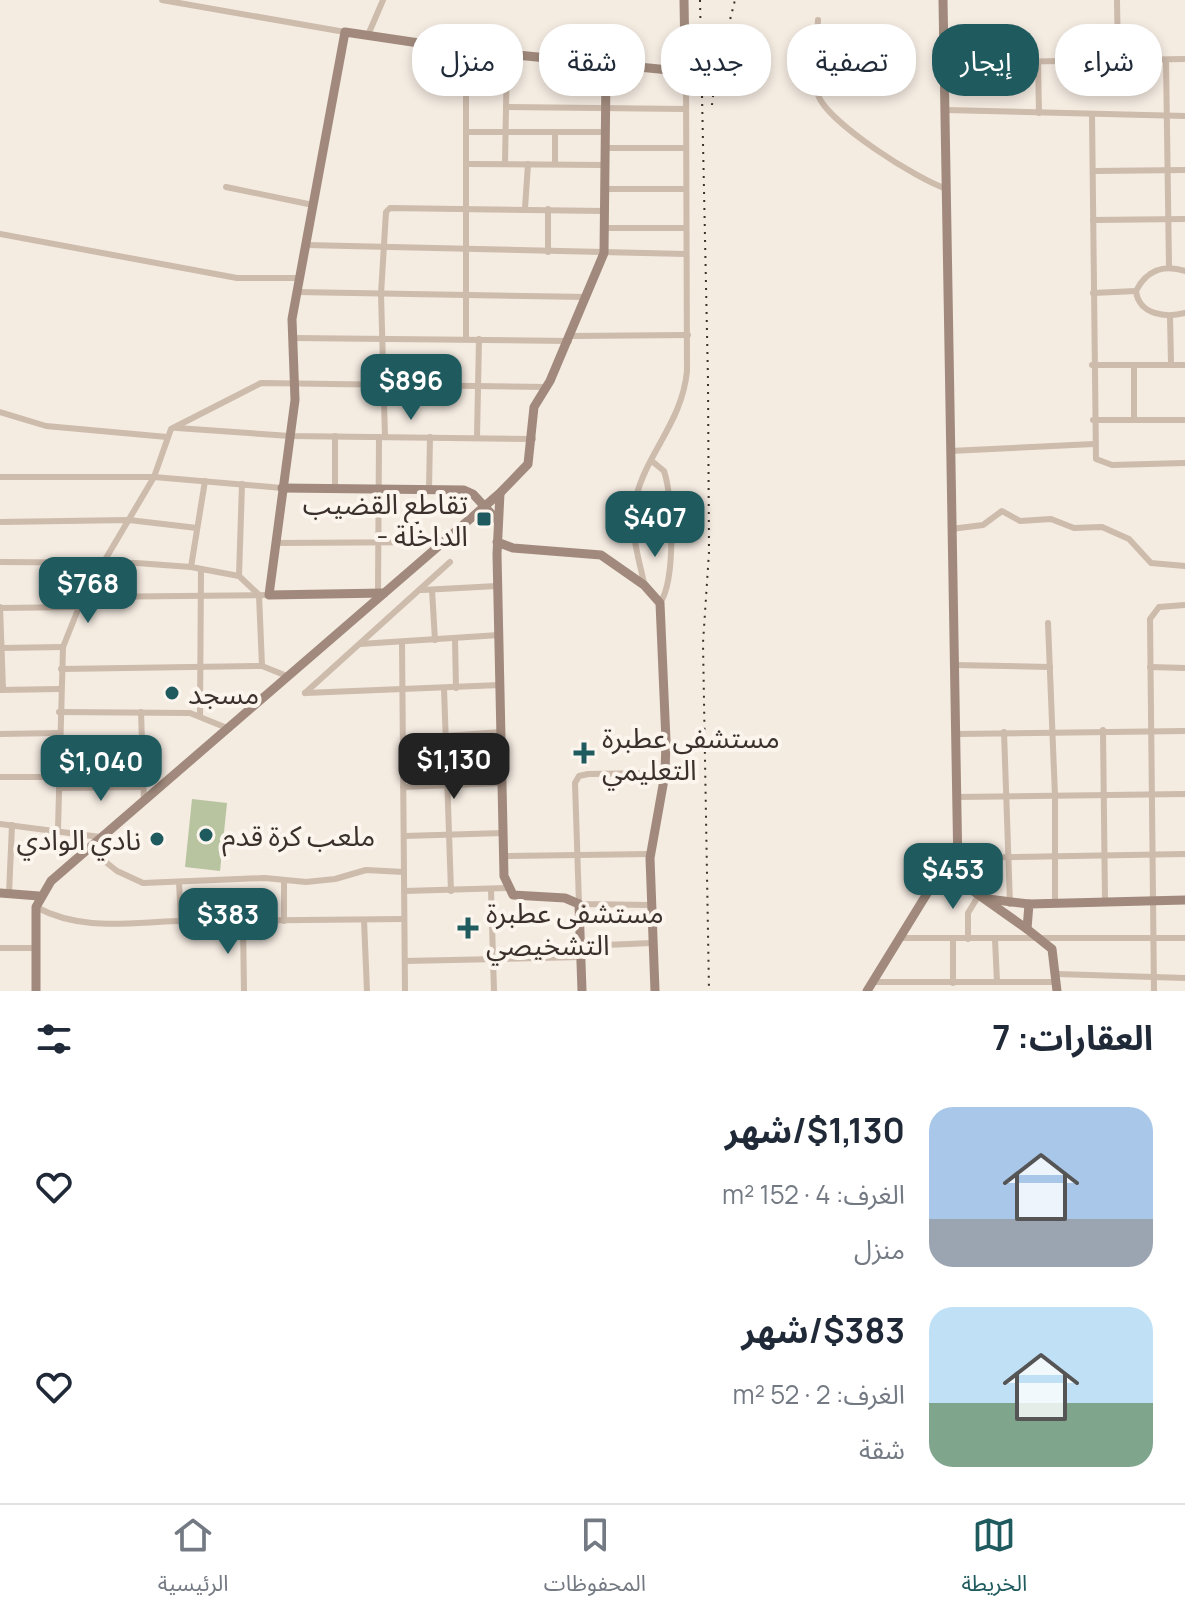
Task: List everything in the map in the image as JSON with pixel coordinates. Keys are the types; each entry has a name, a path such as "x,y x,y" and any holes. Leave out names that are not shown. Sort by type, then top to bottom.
{"street":[{"path":"162,0 412,42"},
{"path":"206,8 208,0"},
{"path":"368,35 383,0"},
{"path":"684,0 685,24"},
{"path":"945,0 945,24"},
{"path":"1117,0 1117,24"},
{"path":"818,20 815,79 818,96 843,124 928,183 947,189"},
{"path":"262,666 264,595 275,543 290,436 294,383 290,338 296,292 345,32"},
{"path":"1162,60 1185,59"},
{"path":"1166,60 1169,267"},
{"path":"466,338 467,96"},
{"path":"505,163 506,96"},
{"path":"36,991 34,948 37,901 100,837 500,493 528,464 534,407 570,338 604,253 606,96"},
{"path":"644,585 633,522 635,499 682,404 688,335 686,96"},
{"path":"945,96 957,858 962,883"},
{"path":"1039,96 1039,113"},
{"path":"506,107 686,109"},
{"path":"945,110 1185,116"},
{"path":"1092,115 1092,365 1096,459 1104,464 1185,463"},
{"path":"467,132 605,132"},
{"path":"555,133 555,164"},
{"path":"605,148 686,148"},
{"path":"468,164 604,165"},
{"path":"525,208 528,164"},
{"path":"1094,171 1185,170"},
{"path":"226,187 313,205"},
{"path":"605,189 686,189"},
{"path":"381,593 380,488 386,385 381,294 383,247 390,208 605,211"},
{"path":"548,209 548,252"},
{"path":"1093,220 1185,219"},
{"path":"605,228 686,228"},
{"path":"0,234 237,278 299,278"},
{"path":"305,245 686,254"},
{"path":"1136,291 1145,276 1169,267 1185,271"},
{"path":"1093,293 1136,291"},
{"path":"1136,291 1141,305 1170,316 1185,313"},
{"path":"296,292 587,297"},
{"path":"1170,316 1171,364"},
{"path":"290,338 479,339 688,335"},
{"path":"477,437 479,339"},
{"path":"1092,365 1185,365"},
{"path":"1134,365 1134,420"},
{"path":"58,829 59,689 63,647 83,597 154,477 167,437 176,428 253,385 478,384 547,387"},
{"path":"0,414 46,426 167,437"},
{"path":"1093,420 1185,420"},
{"path":"176,428 290,436 533,439"},
{"path":"335,436 335,488"},
{"path":"429,489 430,437"},
{"path":"950,451 1094,444"},
{"path":"653,462 662,467 667,477 669,521 669,583 660,603 665,668 665,774 650,854 655,991"},
{"path":"0,477 154,477 282,488 469,492 498,521"},
{"path":"191,567 205,481"},
{"path":"239,576 242,484"},
{"path":"500,493 497,586 507,888 513,895 524,898 565,898 579,904 651,905"},
{"path":"951,529 983,525 1002,511 1020,521 1051,519 1074,528 1102,527 1129,539 1151,563 1185,566"},
{"path":"0,522 129,520 197,528"},
{"path":"633,522 669,521"},
{"path":"275,543 442,542"},
{"path":"497,542 513,548 592,552 644,585 660,603"},
{"path":"497,554 513,548"},
{"path":"0,562 191,567 239,576 264,595"},
{"path":"450,562 305,693 500,685"},
{"path":"200,716 201,569"},
{"path":"422,590 497,586"},
{"path":"432,590 435,640"},
{"path":"83,597 381,593"},
{"path":"1154,991 1150,730 1153,614 1166,605 1185,605"},
{"path":"59,689 1,690 0,608 79,607"},
{"path":"1048,623 1055,796 1055,903"},
{"path":"360,644 499,635"},
{"path":"455,639 456,688"},
{"path":"402,642 405,991"},
{"path":"1,648 63,647"},
{"path":"954,665 1050,667"},
{"path":"61,669 262,666 287,676"},
{"path":"1150,667 1185,668"},
{"path":"444,688 451,891"},
{"path":"59,712 200,716 227,728"},
{"path":"141,712 144,800"},
{"path":"1103,730 1105,901"},
{"path":"956,734 1185,731"},
{"path":"403,739 501,732"},
{"path":"1004,732 1010,904"},
{"path":"0,734 59,733"},
{"path":"582,991 576,779 588,774 650,773"},
{"path":"0,777 59,777"},
{"path":"403,787 503,783"},
{"path":"59,788 143,787"},
{"path":"956,797 1185,794"},
{"path":"0,824 58,829 100,837"},
{"path":"12,825 5,894 37,901 52,915 103,926 181,921 404,919"},
{"path":"404,836 504,833"},
{"path":"867,991 938,881 957,844"},
{"path":"88,848 130,879 143,883 265,878 284,881 335,879 366,870 404,872"},
{"path":"0,854 10,854"},
{"path":"504,856 650,854"},
{"path":"957,858 1185,854"},
{"path":"284,881 284,921"},
{"path":"938,881 962,883 1042,939 1056,956 1057,982"},
{"path":"179,882 181,921"},
{"path":"404,891 507,888"},
{"path":"491,890 494,991"},
{"path":"982,897 1010,904 1185,900"},
{"path":"968,939 968,913 982,897"},
{"path":"1027,929 1029,904"},
{"path":"364,920 367,991"},
{"path":"243,921 244,991"},
{"path":"899,938 1185,938"},
{"path":"953,939 953,983"},
{"path":"995,939 1000,982 1004,991"},
{"path":"581,946 652,943"},
{"path":"0,948 34,948"},
{"path":"405,961 582,957"},
{"path":"873,982 1057,982 1153,976 1185,978"}],"green space":[{"name":"ملعب كرة قدم","path":"192,799 227,803 220,871 185,867"}],"railway":[{"path":"700,0 708,380 709,552 703,643 709,991"},
{"path":"712,105 715,80 735,0"}],"place":[{"name":"تقاطع القضيب - الداخلة","path":"484,519"},
{"name":"مسجد","path":"172,693"},
{"name":"مستشفى عطبرة التعليمي","path":"584,753"},
{"name":"ملعب كرة قدم","path":"206,835"},
{"name":"نادي الوادي","path":"157,839"},
{"name":"مستشفى عطبرة التشخيصي","path":"468,928"}]}
